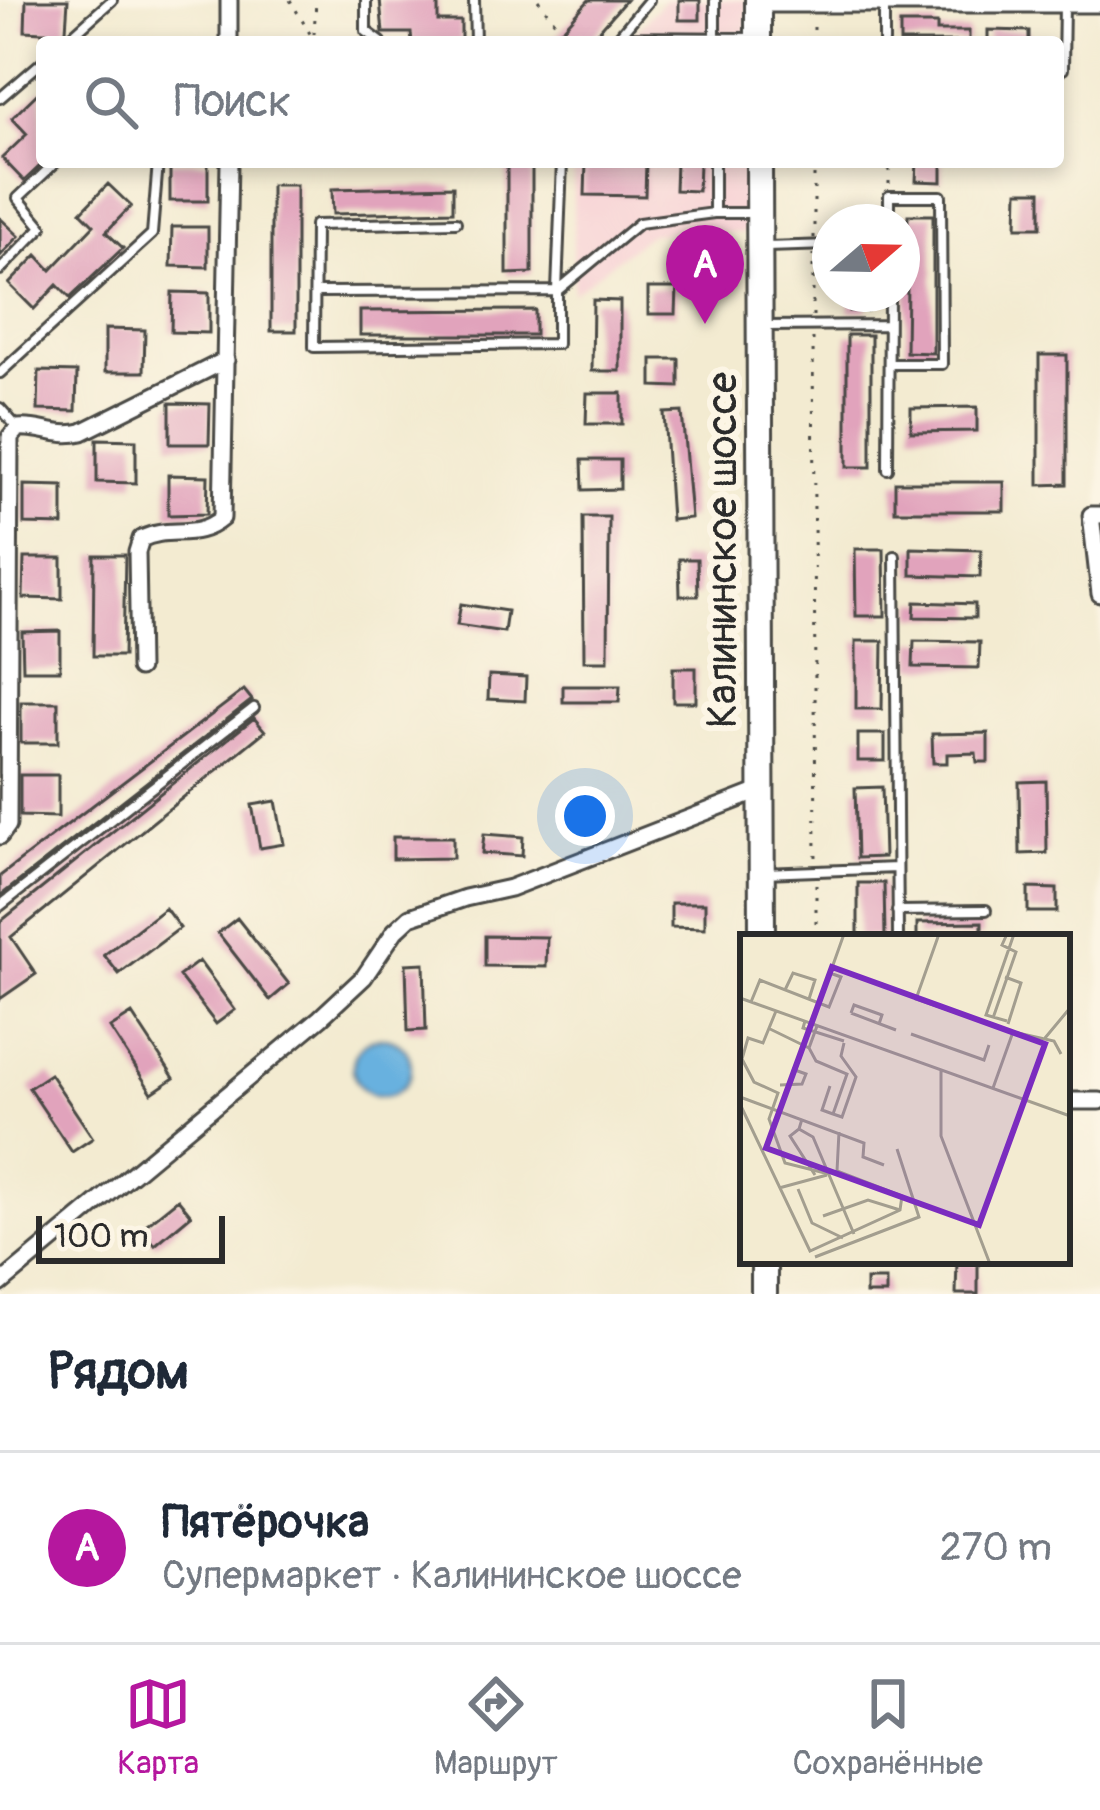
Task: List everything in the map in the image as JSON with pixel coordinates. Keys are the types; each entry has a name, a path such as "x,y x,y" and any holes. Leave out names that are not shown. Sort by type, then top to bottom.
{"main road":[{"path":"758,2 758,36"},
{"name":"Калининское шоссе","path":"758,168 762,934"}],"street":[{"path":"229,0 229,36"},
{"path":"758,2 1100,4"},
{"path":"139,668 137,552 141,539 207,531 222,518 229,168"},
{"path":"0,836 8,825 10,437 18,428 66,436 82,432 226,360"},
{"path":"1100,515 1091,515 1100,593"},
{"path":"0,1284 320,1018 364,976 410,917 510,888 762,790"}],"lane":[{"path":"71,36 112,0"},
{"path":"366,0 366,31 373,36"},
{"path":"474,0 475,36"},
{"path":"619,36 650,0"},
{"path":"715,36 716,0"},
{"path":"884,2 884,36"},
{"path":"1064,4 1064,36"},
{"path":"0,98 36,67"},
{"path":"0,270 42,227 18,198 50,168"},
{"path":"0,374 152,234 158,168"},
{"path":"456,222 316,225 314,347 556,344 562,168"},
{"path":"714,213 715,168"},
{"path":"889,204 889,196 941,196 942,364 889,364"},
{"path":"315,292 557,291 639,223 714,213 759,213"},
{"path":"759,247 812,245"},
{"path":"888,312 889,469"},
{"path":"759,326 888,325"},
{"path":"0,408 18,428"},
{"path":"895,556 898,934"},
{"path":"0,906 254,707"},
{"path":"762,873 897,868"},
{"path":"897,911 986,910"}],"path":[{"path":"290,0 312,36"},
{"path":"314,36 316,0"},
{"path":"538,0 562,31"},
{"path":"814,4 814,36"},
{"path":"814,168 814,204"},
{"path":"889,168 889,196"},
{"path":"813,312 817,934"}],"shaded area":[{"path":"664,0 747,0 747,36 632,36"},
{"path":"573,168 746,168 745,233 651,233 573,293"}],"water":[{"path":"382,1038 402,1047 411,1067 402,1087 382,1096 362,1087 353,1067 362,1047"}],"building":[{"path":"26,0 68,0 66,30 25,31"},
{"path":"380,0 438,0 438,21 461,21 461,36 383,33"},
{"path":"589,0 626,0 594,36 556,36"},
{"path":"679,0 700,0 700,20 679,20"},
{"path":"900,24 937,24 937,31 969,31 969,36 900,36"},
{"path":"988,30 1029,31 1029,36 988,36"},
{"path":"36,95 38,168 24,181 2,158 27,134 12,118"},
{"path":"170,168 208,168 208,201 170,201"},
{"path":"507,168 532,168 532,273 507,274"},
{"path":"586,168 646,168 645,196 585,195"},
{"path":"676,168 699,168 698,191 675,190"},
{"path":"917,168 942,168 942,182 916,181"},
{"path":"108,184 131,206 106,232 123,248 70,298 57,285 34,309 9,284 37,255 51,270 94,225 81,212"},
{"path":"271,185 296,185 296,331 271,331"},
{"path":"453,186 453,211 333,214 332,189"},
{"path":"1018,191 1041,191 1041,227 1017,227"},
{"path":"920,215 933,215 933,353 906,352 907,312 920,312"},
{"path":"0,218 19,236 0,256"},
{"path":"172,227 208,227 208,267 171,266"},
{"path":"648,288 677,288 676,314 648,314"},
{"path":"172,292 209,293 209,333 171,332"},
{"path":"593,300 620,301 620,371 592,371"},
{"path":"535,310 535,335 360,335 360,311"},
{"path":"105,329 145,330 144,372 105,372"},
{"path":"847,335 871,335 871,467 847,467"},
{"path":"1039,355 1067,355 1067,484 1039,485"},
{"path":"652,359 679,359 679,387 652,386"},
{"path":"39,371 77,372 76,411 38,410"},
{"path":"587,393 622,393 622,424 586,424"},
{"path":"170,403 210,404 209,444 170,444"},
{"path":"977,407 977,431 911,432 911,408"},
{"path":"682,412 691,518 671,520 664,413"},
{"path":"97,439 136,440 136,483 97,482"},
{"path":"582,460 620,460 620,489 583,490"},
{"path":"168,475 208,476 207,514 168,515"},
{"path":"895,482 1004,482 1004,511 895,511"},
{"path":"24,485 63,486 63,525 24,524"},
{"path":"583,517 609,517 608,661 584,661"},
{"path":"911,548 981,550 980,577 911,575"},
{"path":"855,549 884,549 885,616 856,616"},
{"path":"94,555 125,555 123,656 93,656"},
{"path":"24,558 62,558 62,599 23,598"},
{"path":"679,559 697,559 698,596 680,596"},
{"path":"915,602 975,604 975,618 914,617"},
{"path":"461,604 507,611 504,632 457,625"},
{"path":"60,631 60,670 23,670 22,632"},
{"path":"856,641 883,641 882,709 856,709"},
{"path":"914,641 980,642 979,668 913,667"},
{"path":"673,668 696,668 696,702 673,702"},
{"path":"489,675 526,677 525,701 488,699"},
{"path":"563,686 620,686 619,702 563,702"},
{"path":"244,690 252,700 0,896 0,876"},
{"path":"21,702 58,702 58,743 21,743"},
{"path":"254,718 265,731 11,937 36,974 0,999 0,922"},
{"path":"988,733 988,762 977,762 976,753 947,754 947,763 933,763 932,734"},
{"path":"858,734 885,734 885,761 858,761"},
{"path":"20,775 58,775 58,817 20,816"},
{"path":"1046,781 1047,853 1020,854 1019,782"},
{"path":"882,787 884,857 857,858 855,788"},
{"path":"276,801 284,844 260,848 252,805"},
{"path":"484,834 523,837 522,856 482,853"},
{"path":"393,837 453,837 453,858 393,859"},
{"path":"858,883 884,883 885,934 858,934"},
{"path":"1028,888 1057,889 1057,912 1028,912"},
{"path":"671,903 705,903 705,928 671,927"},
{"path":"165,908 180,928 119,974 104,955"},
{"path":"237,918 289,984 270,1000 218,933"},
{"path":"982,922 982,934 917,934 917,923"},
{"path":"485,936 547,937 546,967 485,966"},
{"path":"199,961 235,1010 216,1024 179,976"},
{"path":"424,963 426,1030 408,1031 406,964"},
{"path":"132,1014 174,1078 152,1093 110,1028"},
{"path":"50,1074 93,1138 72,1152 29,1088"},
{"path":"178,1199 191,1215 155,1245 142,1228"},
{"path":"957,1264 978,1264 978,1294 956,1294"},
{"path":"866,1280 886,1280 886,1294 866,1294"}],"place":[{"name":"Пятёрочка","path":"705,324"}]}
